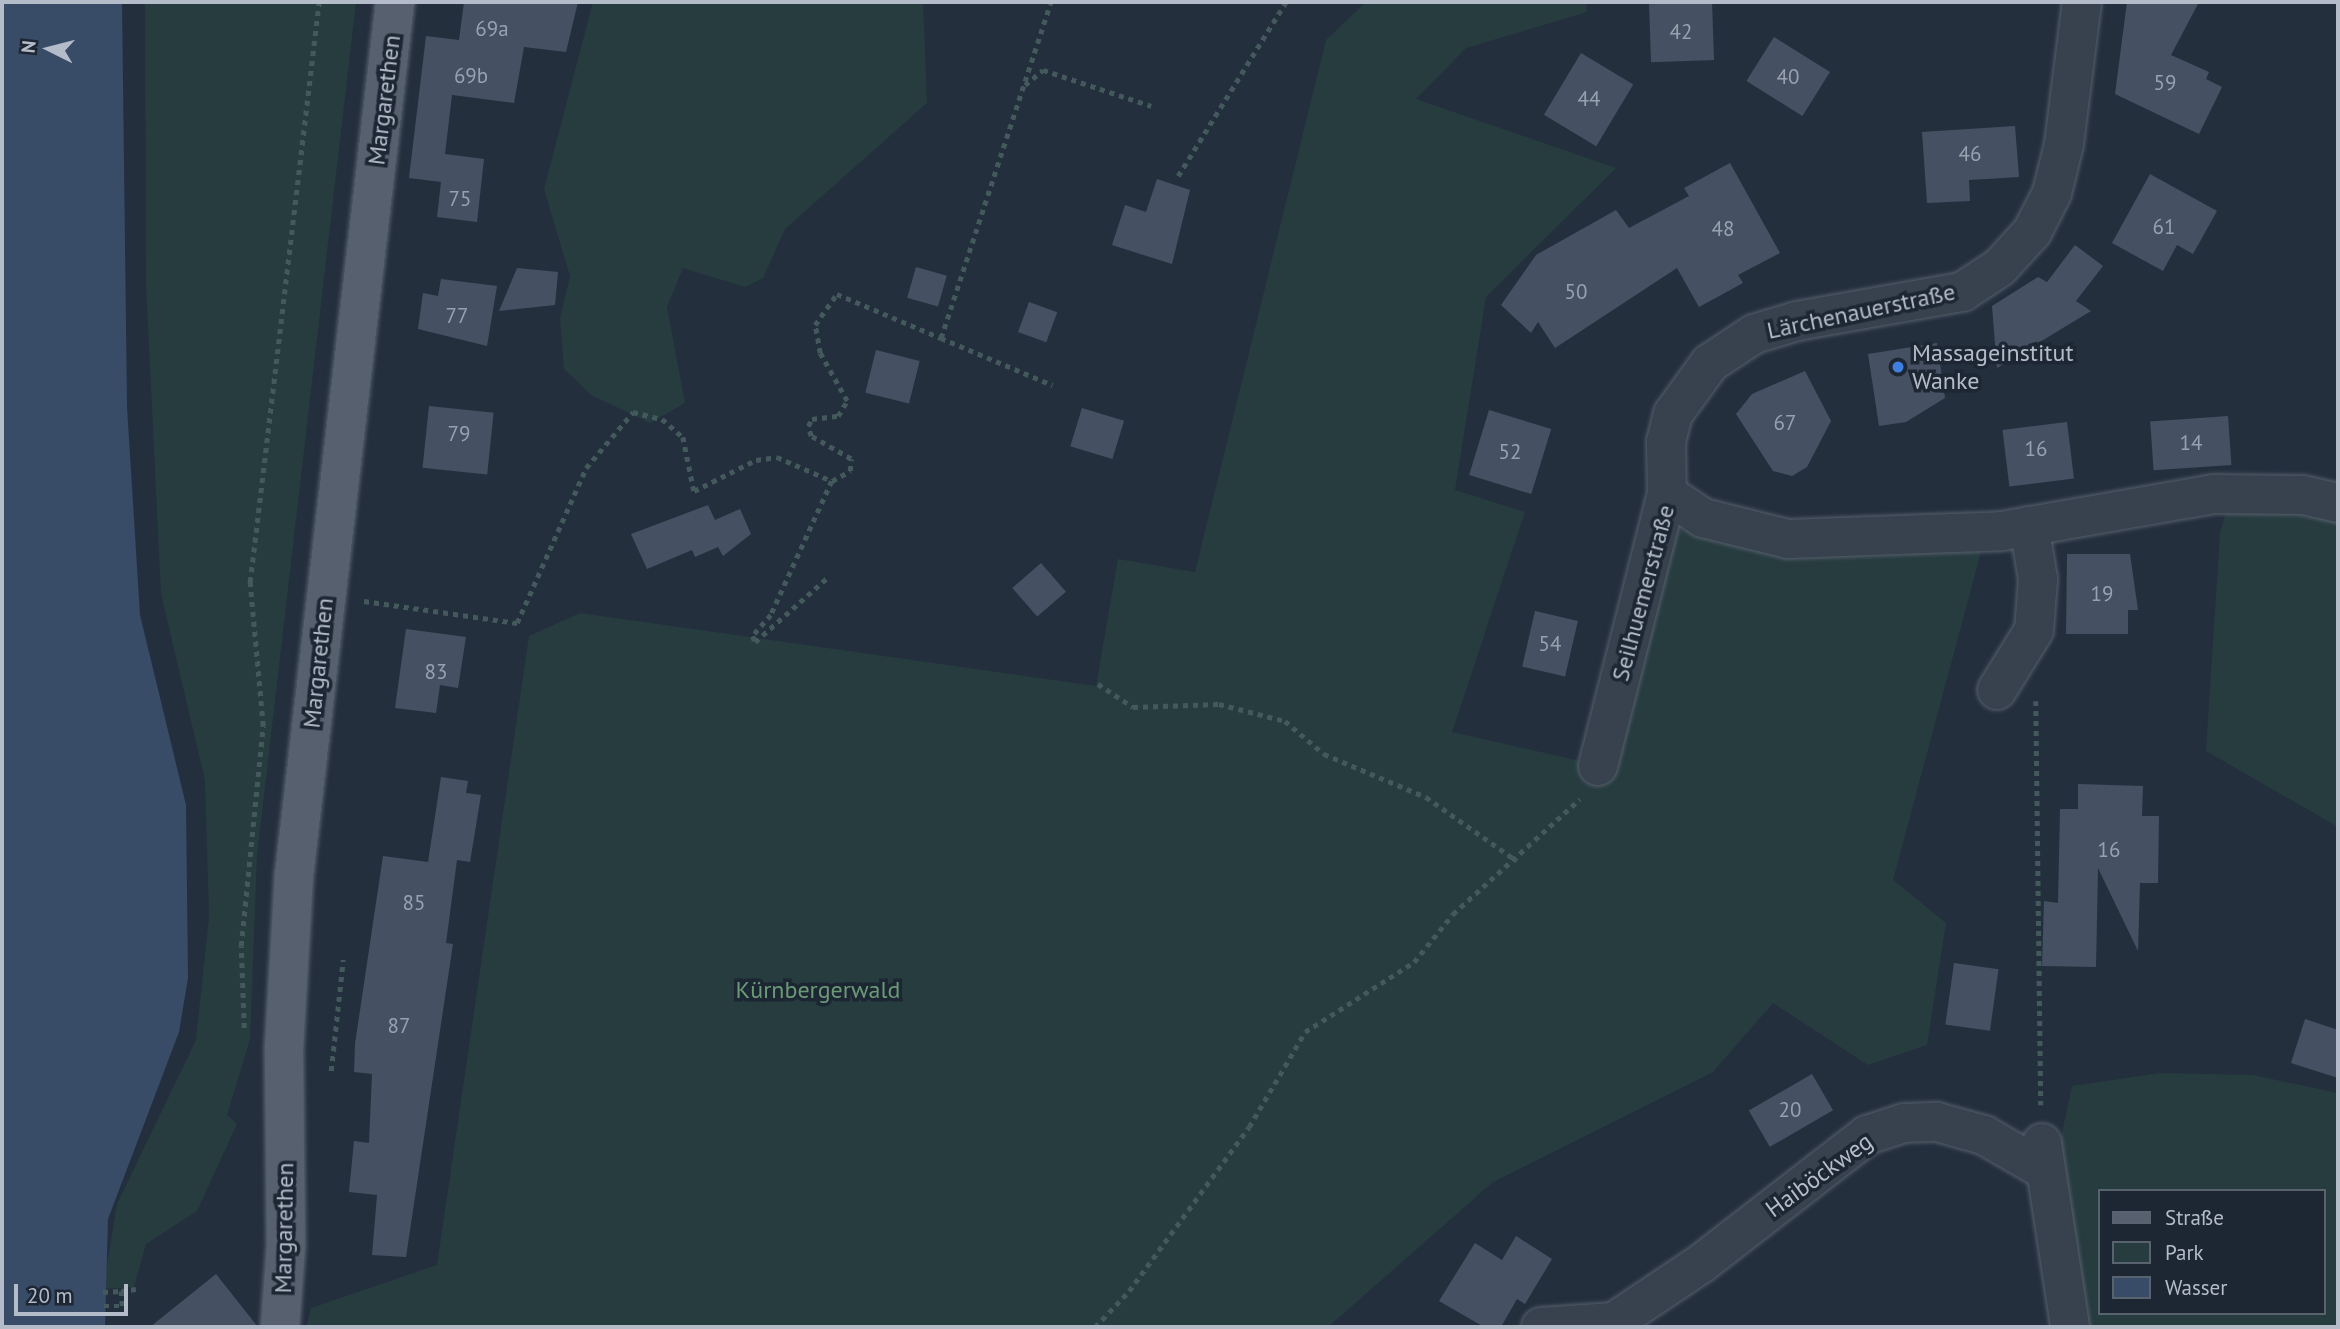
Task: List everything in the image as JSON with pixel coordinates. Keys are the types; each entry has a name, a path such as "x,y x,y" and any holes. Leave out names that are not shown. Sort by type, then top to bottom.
{"main road":[{"name":"Margarethen","path":"280,1327 286,1246 284,1048 294,876 395,2"}],"street":[{"name":"Lärchenauerstraße","path":"1667,494 1666,442 1673,414 1710,363 1754,334 1797,321 1962,292 2000,267 2032,232 2052,193 2064,144 2082,2"},
{"name":"Seilhuemerstraße","path":"1598,766 1667,494 1703,518 1788,539 2029,526 2214,494 2304,495 2338,503"},
{"path":"1997,690 2028,644 2038,579 2029,526"},
{"name":"Haiböckweg","path":"1541,1327 1614,1322 1867,1135 1892,1127 1937,1122 2041,1153"},
{"path":"2041,1153 2070,1327"}],"path":[{"path":"246,1037 241,946 263,726 250,582 319,2"},
{"path":"941,338 1051,2"},
{"path":"1178,176 1286,2"},
{"path":"1025,86 1043,70 1151,106"},
{"path":"827,578 755,642 752,636 771,615 832,481 850,471 851,459 811,436 808,426 812,419 845,411 847,401 820,353 815,326 837,294 1052,385"},
{"path":"354,600 517,623 586,468 633,412 662,419 683,437 695,491 756,460 776,457 832,481"},
{"path":"2028,644 2036,667 2041,1153"},
{"path":"1098,684 1133,707 1219,704 1285,721 1324,754 1426,797 1517,860"},
{"path":"1094,1327 1129,1291 1249,1127 1305,1032 1414,962 1452,914 1572,810 1598,766"},
{"path":"331,1070 343,960"},
{"path":"103,1292 136,1289"},
{"path":"104,1307 122,1306 121,1291"}],"green space":[{"path":"145,2 356,2 257,856 250,1039 227,1115 237,1124 197,1211 146,1244 134,1287 103,1289 117,1204 196,1040 209,917 205,780 161,594 146,283"},
{"path":"593,2 923,2 927,103 785,229 763,278 745,287 683,268 667,307 685,403 650,423 591,395 564,369 560,318 570,276 544,189"},
{"name":"Kürnbergerwald","path":"1366,2 1586,2 1587,12 1466,48 1416,99 1616,168 1486,297 1455,490 1525,512 1452,732 1616,769 1674,531 1694,530 1776,553 1981,552 1893,880 1946,923 1927,1045 1868,1065 1773,1003 1713,1072 1493,1182 1328,1327 306,1327 311,1308 437,1265 529,636 580,613 1096,686 1118,559 1195,572 1326,40"},
{"path":"2228,505 2338,511 2338,827 2206,751 2220,533"},
{"path":"2160,1073 2253,1075 2338,1093 2338,1327 2076,1327 2054,1170 2072,1086"}],"water":[{"path":"2,2 122,2 127,407 140,615 186,805 188,978 179,1032 108,1219 105,1327 2,1327"}],"building":[{"path":"464,2 578,2 566,52 524,47 514,103 452,95 445,154 484,159 477,222 437,217 441,182 409,178 426,36 459,40"},
{"path":"1712,2 1714,60 1651,62 1649,4"},
{"path":"2127,2 2199,2 2171,55 2209,72 2206,79 2222,87 2199,134 2115,94"},
{"path":"1774,37 1830,72 1802,116 1746,81"},
{"path":"1581,53 1633,84 1596,146 1544,115"},
{"path":"2015,126 2019,177 1969,180 1970,201 1927,203 1922,132"},
{"path":"1730,163 1780,253 1738,275 1743,283 1699,307 1677,268 1555,348 1538,322 1531,333 1501,305 1536,255 1616,210 1629,228 1689,196 1684,188"},
{"path":"2150,174 2217,211 2193,254 2177,245 2163,271 2112,243"},
{"path":"1157,179 1190,190 1172,264 1112,245 1125,205 1146,212"},
{"path":"2075,245 2103,266 2076,301 2091,311 1997,368 1992,306 2038,277 2047,282"},
{"path":"916,267 947,276 938,307 907,298"},
{"path":"517,268 558,272 555,305 499,311"},
{"path":"441,279 497,286 487,346 418,329 423,293 438,296"},
{"path":"1029,302 1057,312 1046,342 1018,332"},
{"path":"1937,343 1945,398 1906,422 1879,426 1868,354"},
{"path":"876,350 920,361 909,404 865,393"},
{"path":"1805,371 1831,421 1807,467 1792,476 1773,471 1736,414 1752,394"},
{"path":"429,406 494,413 487,474 423,468"},
{"path":"1082,408 1124,421 1112,459 1070,446"},
{"path":"1489,410 1551,429 1531,494 1469,475"},
{"path":"2228,416 2231,465 2154,470 2150,421"},
{"path":"2067,422 2074,479 2009,486 2002,430"},
{"path":"708,505 715,520 740,509 751,534 723,556 718,547 695,557 692,550 647,569 631,534"},
{"path":"2067,554 2130,554 2138,610 2128,610 2128,634 2066,634"},
{"path":"1041,563 1066,592 1037,617 1012,588"},
{"path":"1535,611 1578,621 1565,676 1522,667"},
{"path":"406,629 466,637 458,688 440,685 436,713 395,708"},
{"path":"441,777 468,781 466,793 481,795 470,862 457,860 446,943 453,944 406,1257 372,1255 377,1195 349,1192 354,1141 369,1143 372,1074 354,1072 355,1044 383,856 428,862"},
{"path":"2078,784 2143,786 2142,816 2159,816 2158,883 2140,883 2138,951 2098,868 2096,967 2042,966 2044,901 2058,903 2060,809 2078,809"},
{"path":"1954,963 1999,969 1990,1031 1945,1024"},
{"path":"2305,1019 2338,1030 2338,1078 2291,1063"},
{"path":"1812,1074 1833,1110 1770,1147 1749,1110"},
{"path":"1516,1236 1552,1259 1525,1304 1517,1299 1501,1327 1484,1327 1439,1301 1475,1243 1502,1260"},
{"path":"216,1274 258,1327 150,1327"}],"place":[{"name":"Massageinstitut Wanke","path":"1898,367"}]}
